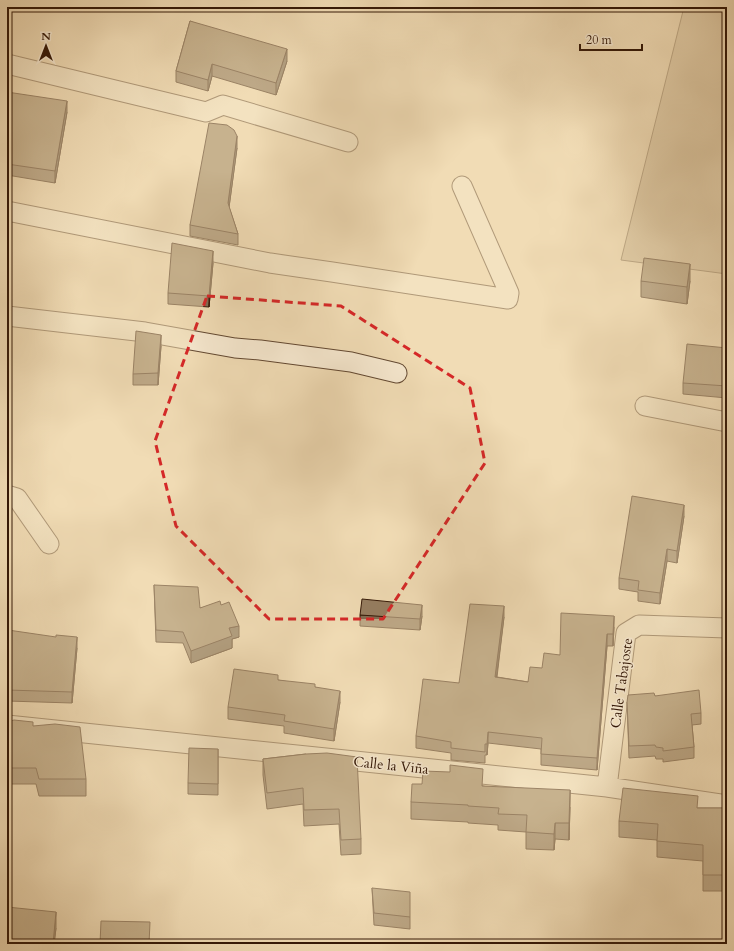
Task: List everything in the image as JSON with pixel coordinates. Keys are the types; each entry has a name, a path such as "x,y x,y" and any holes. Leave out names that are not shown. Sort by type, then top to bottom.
{"street":[{"path":"7,64 206,112 223,105 348,142"},
{"path":"7,211 270,263 508,299 509,293 462,186"},
{"path":"7,316 145,332 235,348 351,362 397,373"},
{"path":"645,406 727,422"},
{"path":"7,495 17,498 49,544"},
{"name":"Calle Tabajoste","path":"607,787 626,633 639,625 727,628"},
{"name":"Calle la Viña","path":"7,725 607,787 727,805"}],"highlighted area":[{"path":"207,296 341,306 470,388 485,463 383,619 269,619 176,526 155,441"}],"shaded area":[{"path":"684,7 727,7 727,274 621,260"}],"building":[{"path":"190,21 287,49 276,83 212,64 208,80 176,71"},
{"path":"7,92 67,101 55,171 7,164"},
{"path":"209,123 227,125 234,130 237,136 228,203 238,234 190,225"},
{"path":"172,243 213,251 209,296 168,293"},
{"path":"644,258 690,264 687,287 641,281"},
{"path":"136,331 161,335 158,373 133,374"},
{"path":"687,344 727,348 727,386 683,383"},
{"path":"632,496 684,505 677,551 667,549 660,593 638,590 639,581 619,578"},
{"path":"154,585 198,587 200,608 220,601 221,605 229,602 239,626 229,628 232,636 191,651 183,632 156,630"},
{"path":"362,599 422,605 420,619 360,615"},
{"path":"470,604 504,606 495,677 528,682 530,667 542,668 544,653 560,655 561,613 614,616 613,634 607,634 597,758 541,754 542,738 488,732 485,752 451,748 451,742 416,736 423,679 459,683"},
{"path":"8,630 56,637 56,635 77,637 72,692 7,690"},
{"path":"234,669 278,675 278,680 315,684 315,687 340,691 334,729 284,721 285,715 228,707"},
{"path":"699,690 701,713 691,714 694,747 663,751 663,748 656,747 655,745 629,746 628,695 654,693 655,696"},
{"path":"14,720 33,722 33,726 55,724 80,727 86,779 39,779 36,768 7,768 7,722"},
{"path":"189,748 218,749 218,784 188,783"},
{"path":"327,753 357,757 361,839 341,840 339,809 304,810 303,788 267,793 263,759"},
{"path":"450,765 483,769 482,786 570,790 569,823 555,823 554,834 526,832 527,815 498,814 499,808 411,802 412,784 422,784 423,771 450,772"},
{"path":"623,788 698,796 697,808 727,808 727,875 703,875 703,845 657,841 658,824 619,821"},
{"path":"372,888 410,892 410,917 374,913"},
{"path":"7,907 56,912 53,944 18,942 18,944 7,944"},
{"path":"101,921 150,922 149,944 100,944"},
{"path":"208,943 245,944 208,944"}]}
